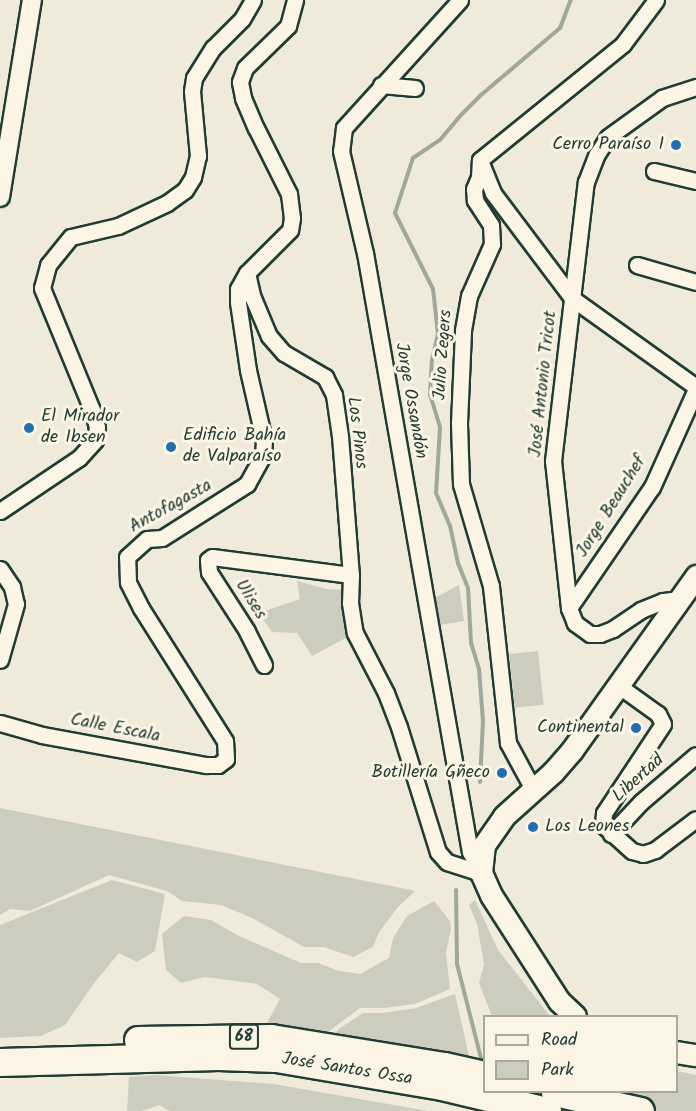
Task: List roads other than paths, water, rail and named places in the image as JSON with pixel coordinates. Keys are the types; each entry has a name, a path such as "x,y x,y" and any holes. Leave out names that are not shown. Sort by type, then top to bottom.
{"highway":[{"name":"José Santos Ossa","path":"0,1045 203,1037 271,1038 444,1066 483,1089"},
{"name":"José Santos Ossa","path":"0,1062 218,1056 276,1058 483,1093"},
{"path":"559,1093 640,1111"},
{"name":"José Santos Ossa","path":"491,1094 547,1111"}],"main road":[{"path":"573,1015 559,1001 491,895 481,873 484,845 504,816 534,791 572,750 696,576"},
{"path":"678,1052 696,1055"}],"street":[{"path":"0,197 32,0"},
{"path":"0,511 79,458 96,440 98,427 92,410 42,288 48,264 71,237 118,226 167,202 185,190 193,177 198,156 192,91 194,78 213,48 242,19 253,0"},
{"path":"247,273 290,230 292,218 288,194 243,98 240,82 245,68 288,26 295,0"},
{"name":"Jorge Ossandón","path":"460,0 344,128 341,151 365,254 470,852 481,873"},
{"path":"656,0 623,44 480,160 493,193 573,299 696,388"},
{"path":"381,85 415,88"},
{"name":"José Antonio Tricot","path":"681,598 663,601 600,634 590,634 575,623 569,608 553,461 573,299 576,247 586,182 597,154 608,137 633,116 662,98 696,87"},
{"name":"Julio Zegers","path":"480,160 475,200 491,225 492,244 469,296 463,330 459,423 460,484 491,586 508,743 534,791"},
{"path":"654,171 696,181"},
{"path":"638,265 696,282"},
{"name":"Los Pinos","path":"247,273 253,298 269,336 284,353 325,377 333,395 340,436 351,575 350,603 355,633 386,693 399,727 438,852 447,862 481,873"},
{"name":"Antofagasta","path":"223,763 228,753 225,741 141,608 128,582 127,557 147,539 162,538 247,484 263,454 264,440 248,370 238,302 238,289 247,273"},
{"name":"Jorge Beauchef","path":"569,608 652,487 696,388"},
{"name":"Ulises","path":"264,665 247,631 209,572 207,563 212,557 351,575"},
{"path":"0,570 12,587 16,604 0,660"},
{"path":"619,686 658,714 663,724 604,813 603,825 632,851 649,853 696,819"},
{"name":"Calle Escala","path":"0,723 42,735 206,765 223,763"},
{"name":"Libertad","path":"611,834 640,802 696,754"},
{"path":"470,852 491,832"}],"waterway":[{"path":"480,782 483,721 479,669 471,643 468,588 458,563 450,526 436,493 440,427 430,395 432,360 438,334 433,289 395,213 413,158 440,140 481,95 560,28 571,0"},
{"path":"456,890 457,964 482,1062"}],"place":[{"name":"Cerro Paraíso I","path":"676,145"},
{"name":"El Mirador de Ibsen","path":"29,428"},
{"name":"Edificio Bahía de Valparaíso","path":"171,447"},
{"name":"Continental","path":"636,728"},
{"name":"Botillería Gñeco","path":"502,773"},
{"name":"Los Leones","path":"533,827"}]}
